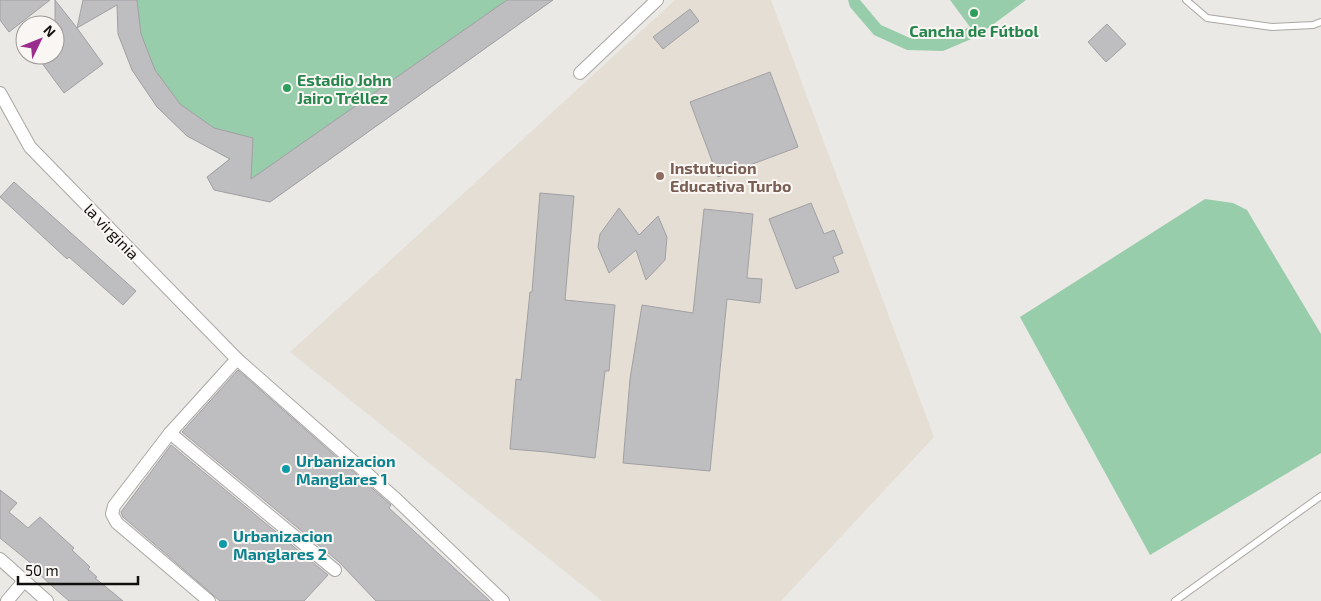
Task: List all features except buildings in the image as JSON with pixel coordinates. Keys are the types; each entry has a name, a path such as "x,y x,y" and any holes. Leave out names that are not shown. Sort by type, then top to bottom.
{"street":[{"path":"580,73 657,0"},
{"name":"la virginia","path":"0,93 30,147 237,358 396,499 503,601"},
{"path":"209,601 117,523 112,514 114,506 170,434 237,358"},
{"path":"170,434 335,570"},
{"path":"0,559 47,601"},
{"path":"7,601 24,581"}],"lane":[{"path":"1186,0 1207,18 1272,27 1314,25 1321,22"},
{"path":"1175,601 1321,496"}],"shaded area":[{"name":"Instutucion Educativa Turbo","path":"675,0 771,0 934,437 781,601 602,601 290,352"}],"green space":[{"name":"Estadio John Jairo Tréllez","path":"83,0 553,0 270,202 214,190 207,177 229,159 187,136 157,107 132,70 117,5"},
{"path":"848,0 860,0 881,25 910,38 941,39 970,27 950,0 1026,0 976,37 943,51 907,50 874,35 850,7"},
{"path":"1205,199 1233,203 1247,210 1321,334 1321,453 1150,555 1020,317"}],"place":[{"name":"Cancha de Fútbol","path":"974,13"},
{"name":"Estadio John Jairo Tréllez","path":"287,88"},
{"name":"Instutucion Educativa Turbo","path":"660,176"},
{"name":"Urbanizacion Manglares 1","path":"286,469"},
{"name":"Urbanizacion Manglares 2","path":"223,544"}]}
